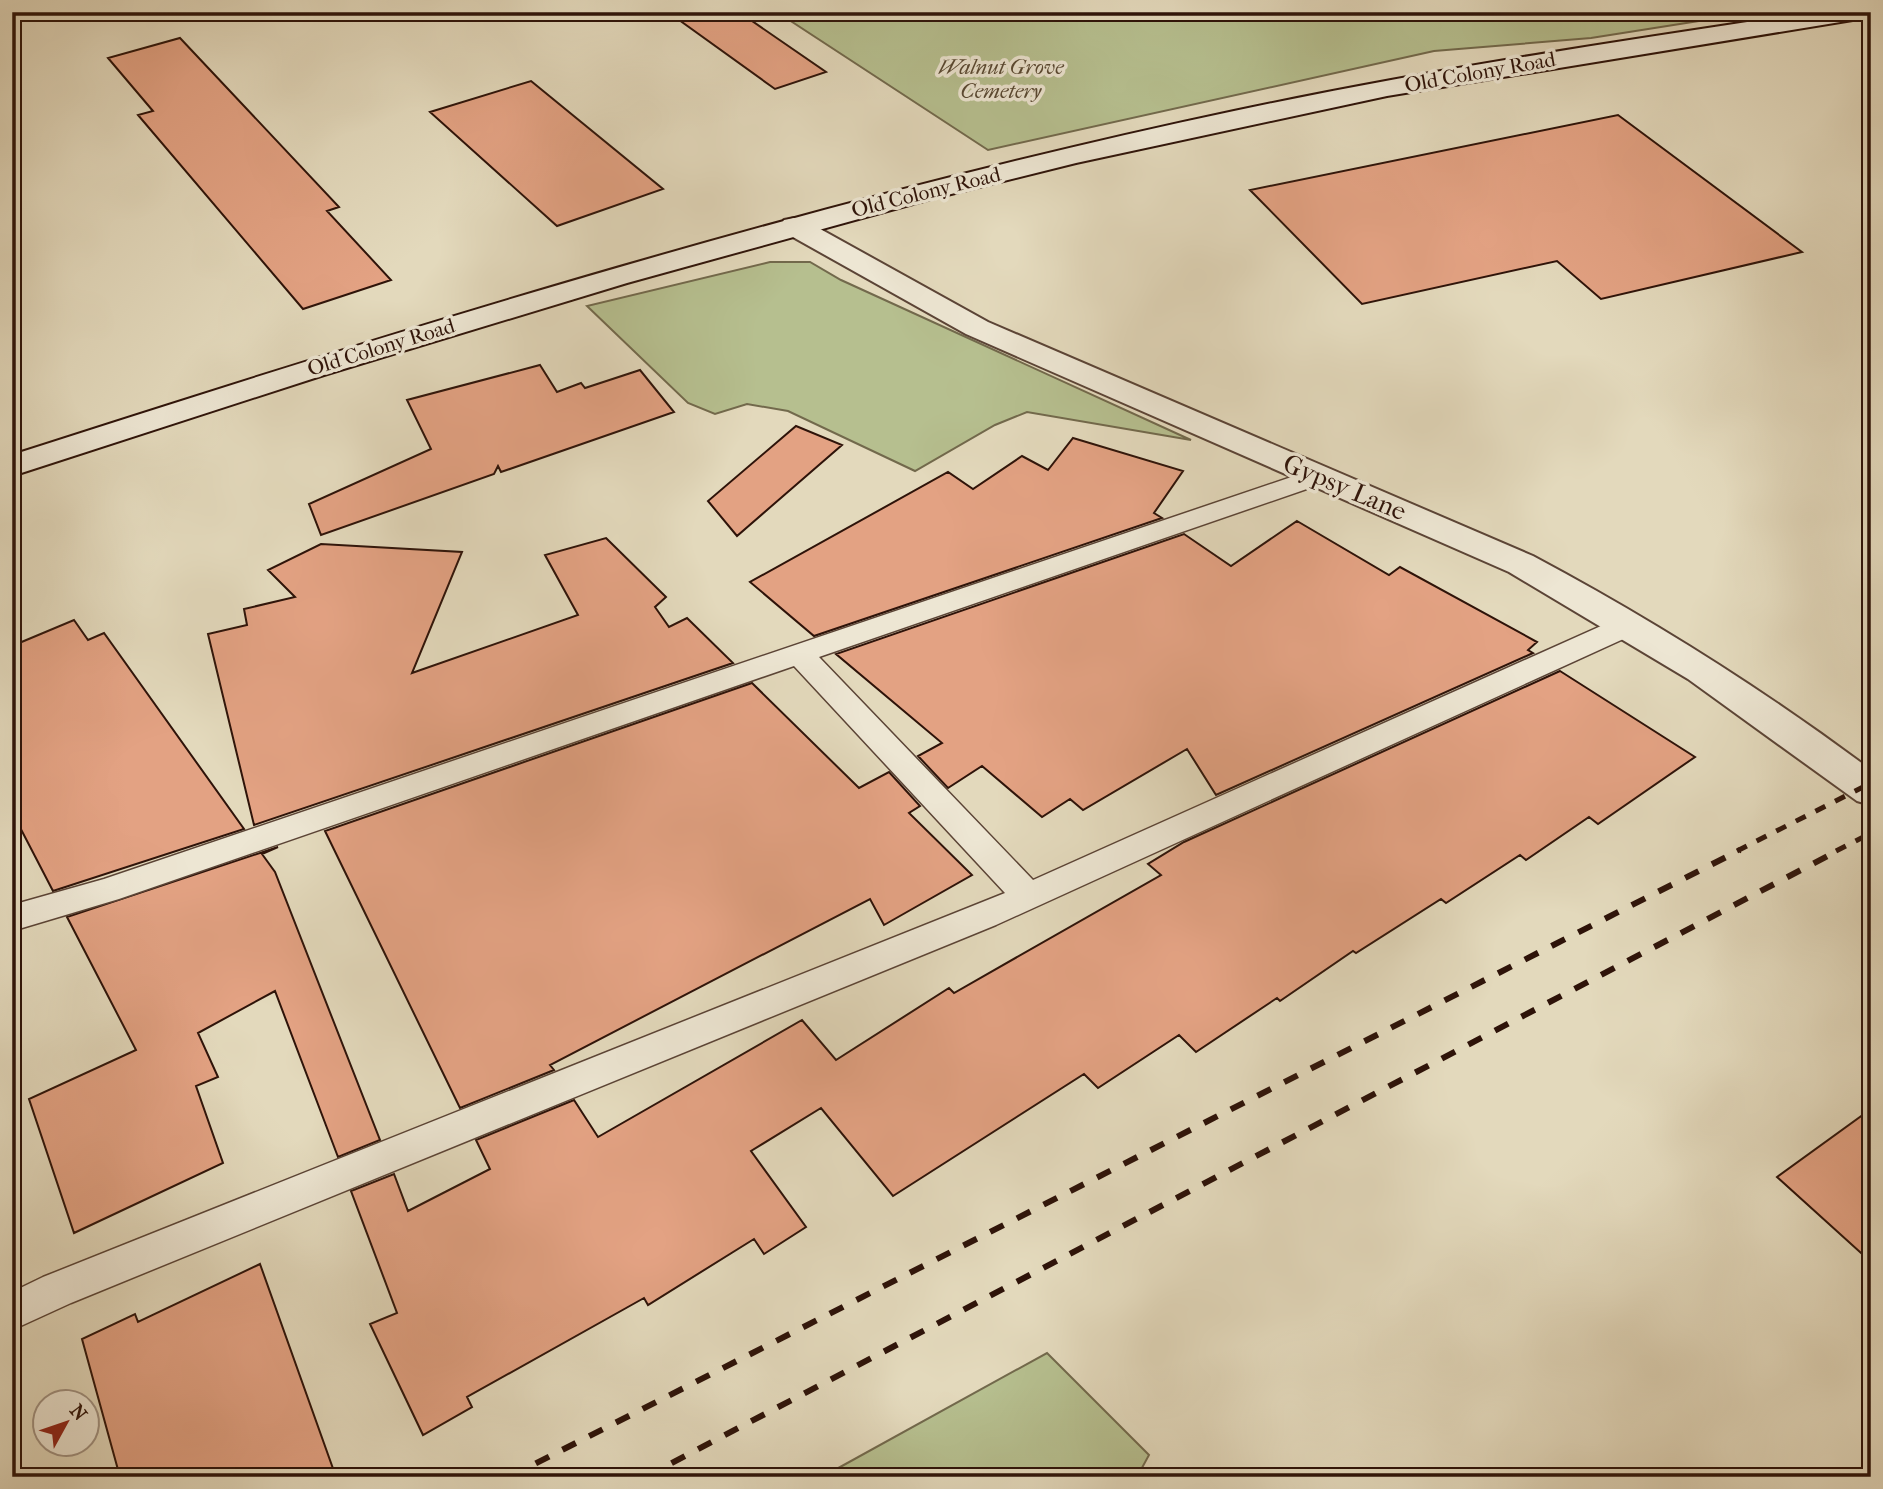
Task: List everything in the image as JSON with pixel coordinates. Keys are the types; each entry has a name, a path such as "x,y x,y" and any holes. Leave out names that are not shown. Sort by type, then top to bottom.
{"main road":[{"name":"Old Colony Road","path":"12,466 479,317 794,226 1069,156 1362,93 1600,51 1863,12"},
{"name":"Gypsy Lane","path":"794,226 977,328 1493,549 1631,624 1711,675 1871,790"}],"lane":[{"path":"12,918 121,885 1318,476"},
{"path":"12,1312 57,1290 1028,897 1631,624"},
{"path":"799,653 1028,897"}],"green space":[{"name":"Walnut Grove Cemetery","path":"777,12 1756,12 1591,38 1434,51 988,150"},
{"path":"770,262 810,262 841,280 1191,440 1027,412 995,425 915,471 788,411 747,404 715,414 688,403 587,306"},
{"path":"1047,1353 1149,1455 1137,1477 822,1477"}],"building":[{"path":"668,12 739,12 826,72 775,89"},
{"path":"180,38 339,207 327,211 391,280 303,309 138,115 153,111 108,58"},
{"path":"531,81 663,189 557,226 430,112"},
{"path":"1618,115 1802,252 1601,299 1557,261 1362,304 1250,190"},
{"path":"540,365 557,392 581,383 585,388 640,370 674,412 501,472 498,466 494,474 321,535 309,504 431,449 407,400"},
{"path":"796,426 842,445 737,536 708,501"},
{"path":"1073,438 1183,471 1154,513 1162,518 814,636 750,582 948,472 973,489 1022,456 1048,470"},
{"path":"1297,521 1389,575 1400,567 1537,642 1528,650 1533,653 1216,795 1187,749 1083,810 1070,799 1042,817 982,766 948,788 918,756 942,743 836,654 1184,534 1231,566"},
{"path":"606,538 666,597 655,607 669,627 687,618 733,663 254,825 208,634 247,625 244,609 295,597 268,570 321,544 462,552 412,673 578,615 545,555"},
{"path":"74,620 88,640 104,633 244,829 53,891 12,812 12,646"},
{"path":"1560,671 1695,757 1598,824 1589,817 1526,860 1520,855 1446,903 1441,899 1356,953 1353,951 1280,1001 1277,998 1196,1052 1179,1035 1098,1088 1084,1074 893,1196 821,1108 751,1151 806,1227 764,1254 754,1239 648,1305 644,1298 467,1397 472,1407 423,1435 370,1324 397,1313 351,1191 394,1174 408,1211 490,1169 476,1140 574,1100 598,1137 802,1020 836,1060 949,988 954,993 1161,875 1148,864 1184,842"},
{"path":"752,683 859,788 889,772 920,806 909,813 972,875 884,925 870,899 550,1065 554,1070 460,1108 325,831"},
{"path":"278,847 262,854 275,872 380,1140 338,1157 275,991 198,1033 218,1077 196,1086 223,1163 74,1233 29,1099 136,1050 67,917"},
{"path":"1871,1109 1871,1262 1777,1177"},
{"path":"260,1264 336,1477 120,1477 102,1412 102,1388 95,1388 82,1339 135,1314 138,1322"}],"railway":[{"path":"1737,851 1871,783"},
{"path":"1836,851 1871,833"},
{"path":"509,1477 1740,850"},
{"path":"645,1477 1839,850"}]}
